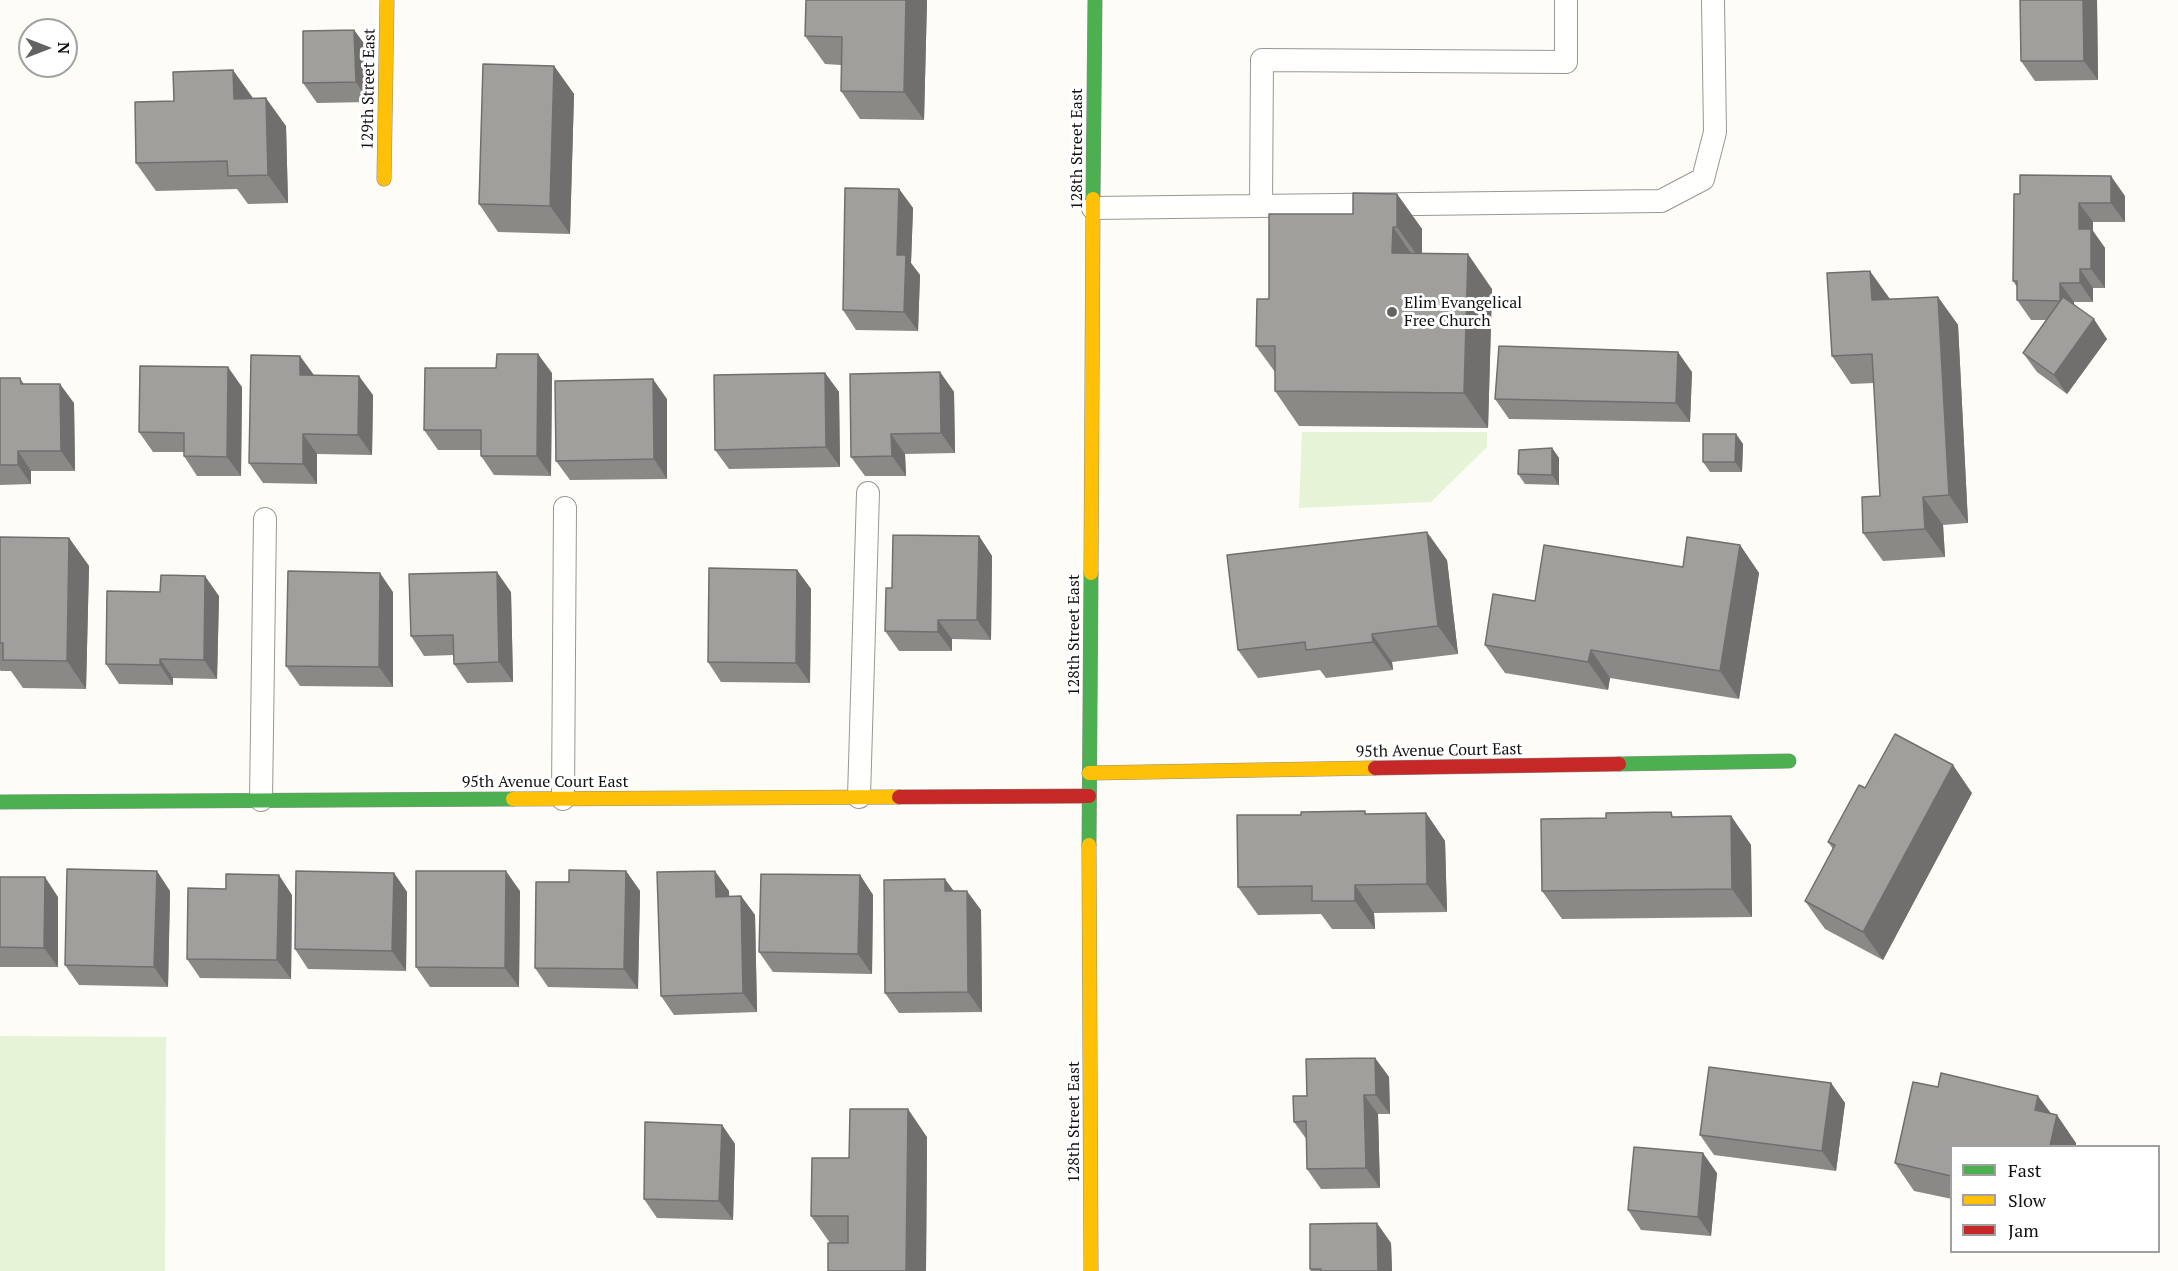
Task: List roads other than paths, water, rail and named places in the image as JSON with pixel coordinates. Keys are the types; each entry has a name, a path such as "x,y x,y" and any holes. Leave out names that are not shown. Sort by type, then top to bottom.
{"street":[{"name":"129th Street East","path":"384,179 387,0"},
{"name":"128th Street East","path":"1091,1271 1089,773 1095,0"},
{"name":"95th Avenue Court East","path":"1089,773 1789,761"},
{"name":"95th Avenue Court East","path":"0,802 1089,796"}],"lane":[{"path":"1261,206 1262,60 1566,62 1566,0"},
{"path":"1093,208 1661,201 1703,179 1715,132 1713,0"},
{"path":"860,797 868,493"},
{"path":"563,799 565,508"},
{"path":"261,800 265,519"}],"place":[{"name":"Elim Evangelical Free Church","path":"1392,312"}]}
